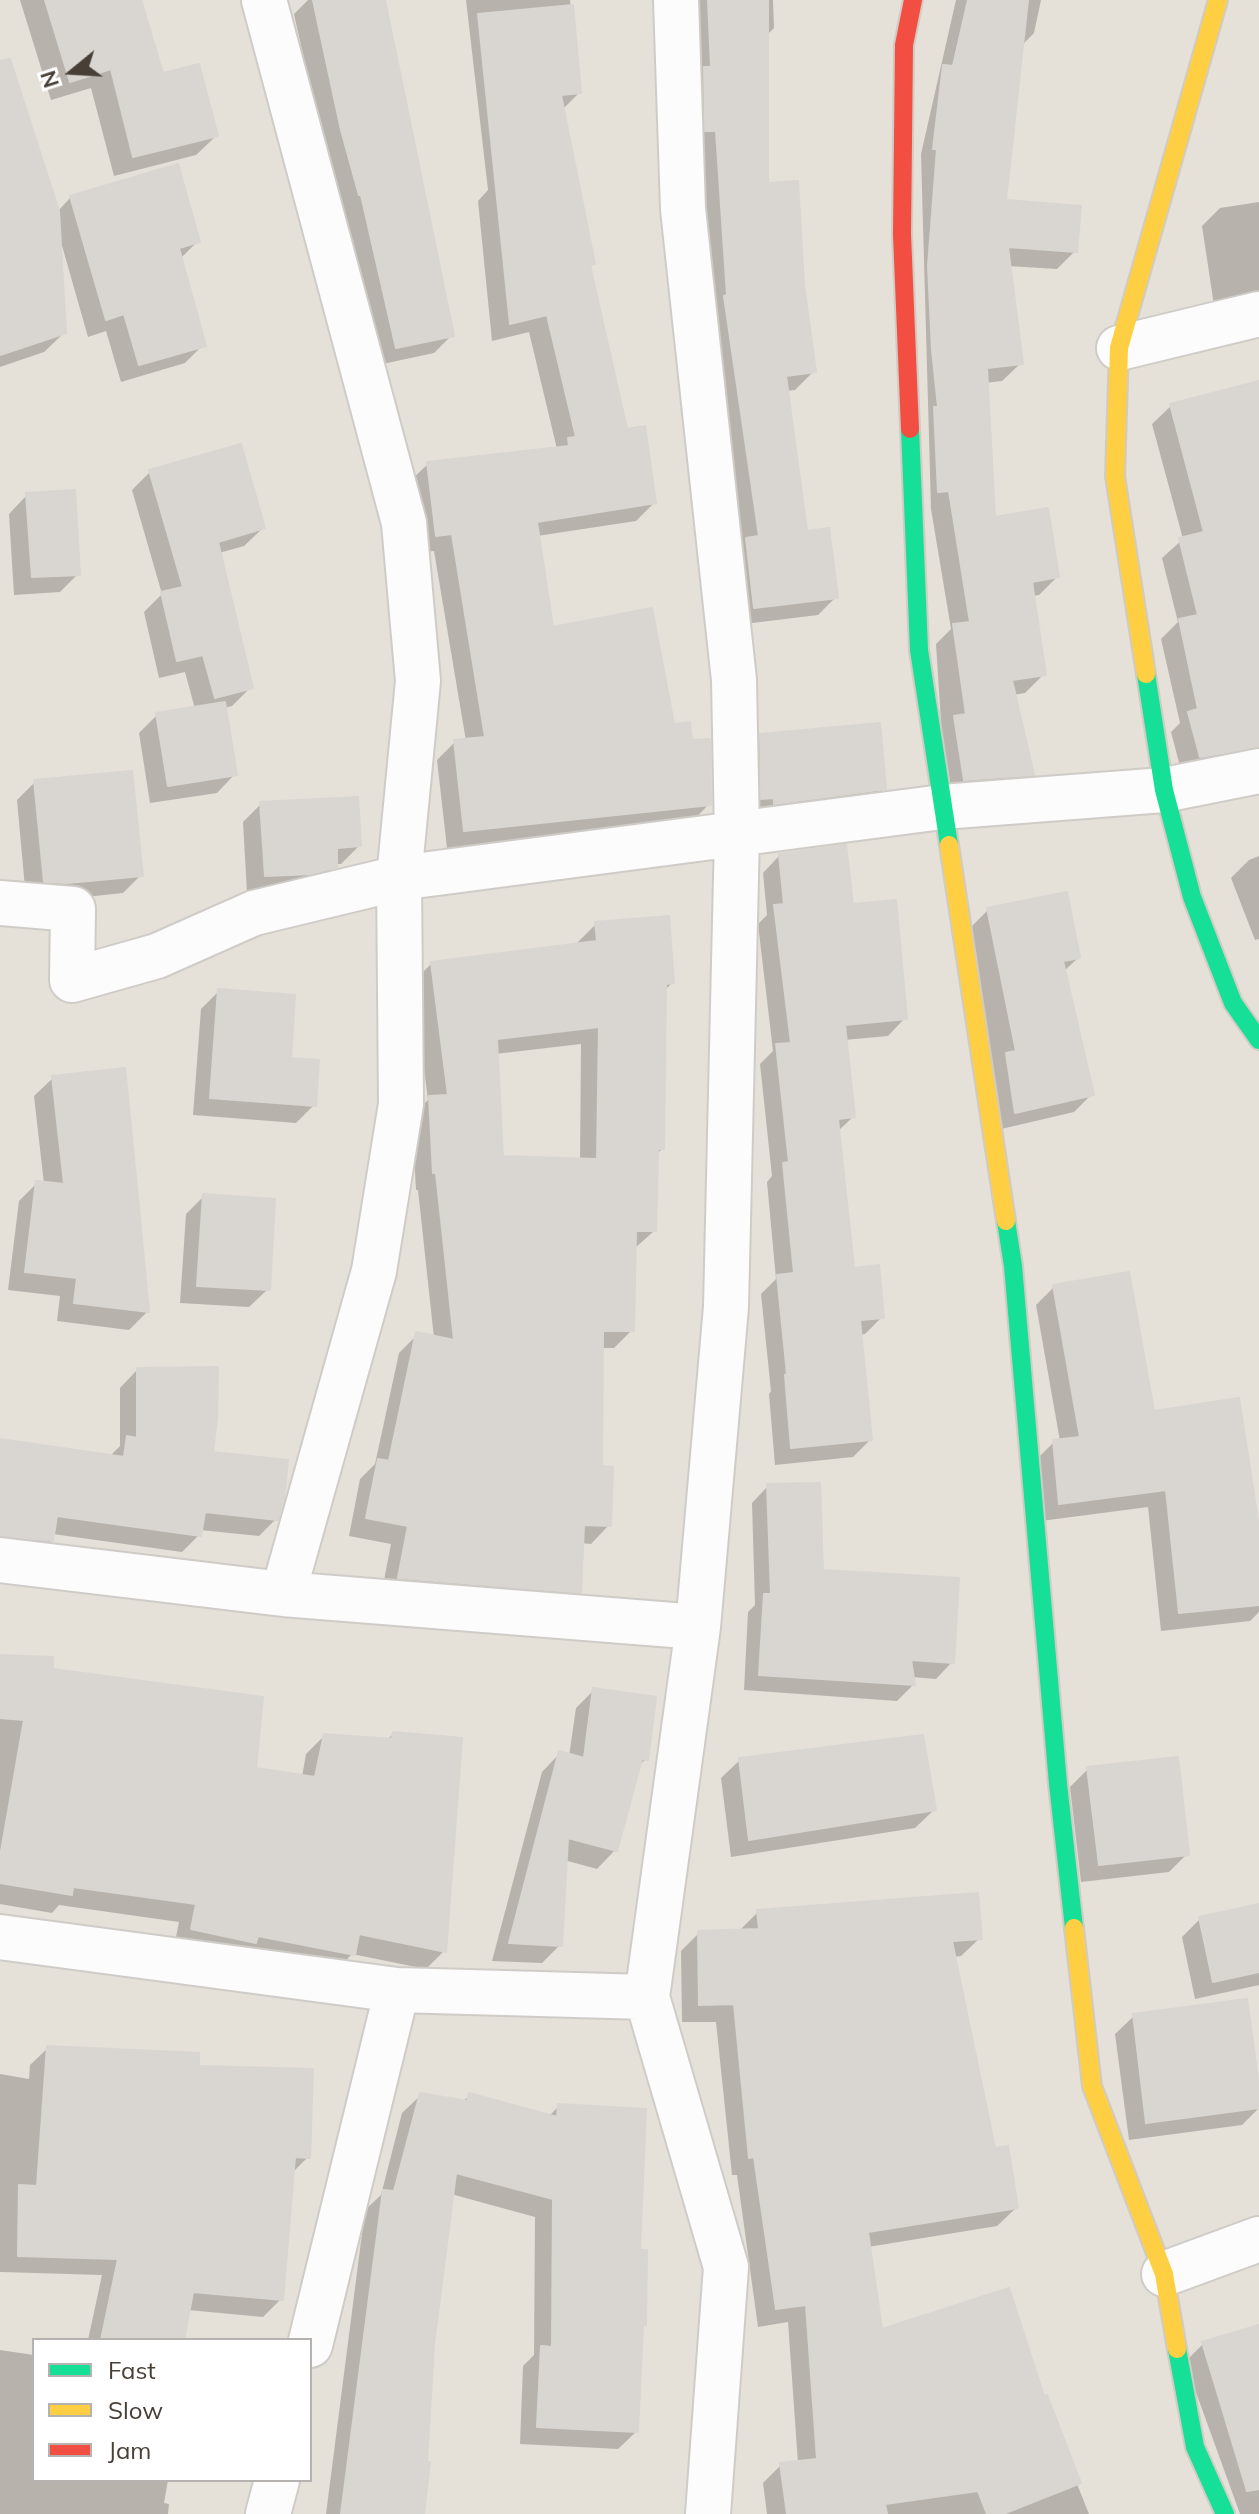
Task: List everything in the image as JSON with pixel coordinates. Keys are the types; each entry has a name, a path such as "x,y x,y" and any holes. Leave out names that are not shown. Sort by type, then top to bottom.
{"street":[{"path":"264,0 404,523 418,681 399,878 401,1104 374,1271 283,1594"},
{"path":"676,0 683,209 734,680 737,834 726,1307 698,1627 647,1997 726,2267 708,2514"},
{"path":"913,0 904,45 902,234 919,650 1013,1266 1058,1784 1092,2086 1164,2274 1195,2447 1225,2514"},
{"path":"1218,0 1119,348 1115,476 1164,790 1192,897 1233,1003 1259,1040"},
{"path":"1119,348 1259,314"},
{"path":"0,903 73,909 72,980 157,956 254,913 399,878 942,807 1164,790 1259,771"},
{"path":"0,1560 283,1594 698,1627"},
{"path":"0,1937 397,1990 647,1997"},
{"path":"312,2338 397,1990"},
{"path":"1164,2274 1259,2239"},
{"path":"268,2514 276,2482"}],"shaded area":[{"path":"0,0 1259,0 1259,2514 0,2514"}],"building":[{"path":"45,0 141,0 163,73 199,64 218,136 133,157 111,69 70,82"},
{"path":"313,0 385,0 454,336 396,348 361,195 341,130"},
{"path":"708,0 768,0 768,183 798,181 804,285 816,372 786,376 807,531 829,528 838,598 754,608 746,538 759,536 724,296 727,295 716,131 705,131 704,67 711,67"},
{"path":"968,0 1028,0 1006,200 1081,206 1077,252 1008,247 1023,364 987,368 995,517 1048,508 1059,577 1032,582 1046,675 1012,680 1034,775 964,780 954,716 966,714 953,624 970,622 949,491 938,492 934,407 938,407 928,266 937,149 933,149 943,65 953,66"},
{"path":"573,5 581,93 561,95 595,264 590,265 627,429 645,426 656,503 537,522 553,627 652,608 674,724 690,722 692,740 710,739 711,805 464,831 454,740 485,737 452,534 436,536 427,462 569,446 568,438 576,437 547,315 510,324 478,14"},
{"path":"10,59 59,211 66,333 0,355 0,61"},
{"path":"178,164 200,242 179,248 206,346 139,365 124,314 106,320 70,196"},
{"path":"1259,381 1259,747 1200,757 1188,712 1198,709 1179,619 1198,615 1179,538 1204,532 1170,404"},
{"path":"241,444 265,528 218,542 253,688 215,698 203,655 177,661 161,592 183,587 149,470"},
{"path":"75,490 80,575 32,577 26,493"},
{"path":"225,702 237,775 168,786 156,713"},
{"path":"880,723 886,789 774,804 774,798 761,799 760,734"},
{"path":"132,771 143,876 44,882 34,780"},
{"path":"358,797 361,846 337,848 337,867 311,874 265,876 260,802"},
{"path":"846,845 853,904 896,900 907,1019 845,1025 855,1117 838,1119 854,1268 879,1265 884,1318 860,1320 872,1440 791,1448 777,1275 794,1273 783,1163 789,1162 776,1044 791,1043 774,905 784,904 779,854"},
{"path":"1067,892 1080,958 1063,961 1094,1095 1015,1113 1006,1053 1016,1051 987,908"},
{"path":"669,916 674,983 666,984 664,1149 658,1149 656,1231 636,1231 634,1331 603,1331 602,1466 613,1467 611,1526 584,1525 581,1593 398,1578 408,1526 366,1518 378,1459 389,1461 416,1332 454,1340 436,1173 433,1173 429,1096 448,1095 431,962 597,941 595,922","holes":["599,1027 597,1159 503,1156 497,1039"]},
{"path":"218,989 295,995 291,1058 319,1060 316,1106 210,1098"},
{"path":"125,1068 149,1312 74,1303 77,1278 25,1272 36,1181 64,1184 52,1076"},
{"path":"203,1194 275,1199 270,1290 197,1286"},
{"path":"1129,1272 1154,1411 1239,1398 1259,1527 1259,1605 1179,1613 1166,1490 1059,1504 1053,1440 1080,1437 1053,1285"},
{"path":"218,1367 213,1452 288,1460 284,1500 278,1520 205,1512 201,1536 57,1516 53,1541 0,1536 0,1439 124,1457 127,1436 137,1438 137,1368"},
{"path":"820,1483 823,1570 959,1578 954,1663 911,1660 915,1685 759,1675 764,1594 771,1594 767,1484"},
{"path":"0,1655 53,1657 53,1669 263,1697 256,1768 315,1777 324,1734 392,1739 393,1732 462,1738 446,1952 359,1934 355,1955 258,1936 256,1943 191,1929 196,1904 73,1887 72,1895 0,1883 0,1857 24,1720 0,1718"},
{"path":"593,1688 656,1697 648,1760 642,1759 617,1851 568,1838 562,1946 509,1943 559,1751 584,1758"},
{"path":"923,1735 936,1810 749,1840 739,1758"},
{"path":"1178,1757 1189,1855 1099,1865 1087,1767"},
{"path":"978,1893 982,1939 952,1941 995,2148 1008,2146 1018,2208 868,2232 882,2329 1009,2288 1044,2396 1047,2395 1081,2483 1003,2514 987,2514 978,2491 885,2504 887,2514 787,2514 780,2463 817,2459 806,2305 776,2309 754,2157 749,2158 734,2004 699,2005 698,1931 759,1929 757,1910"},
{"path":"1259,1904 1259,1972 1213,1982 1199,1917"},
{"path":"1247,1999 1259,2086 1259,2108 1146,2123 1133,2014"},
{"path":"47,2046 199,2053 199,2066 313,2069 310,2158 295,2157 283,2300 193,2292 184,2338 101,2338 118,2259 18,2256 19,2185 37,2186"},
{"path":"420,2093 467,2101 469,2093 557,2117 558,2104 646,2109 640,2250 647,2250 646,2325 643,2325 638,2432 537,2427 541,2346 552,2347 553,2199 456,2173 434,2344 427,2462 430,2462 424,2514 341,2514 383,2190 394,2191"},
{"path":"1259,2325 1259,2489 1247,2491 1202,2342"}],"traffic: fast":[{"path":"910,429 919,650 949,845"},
{"path":"1146,674 1164,790 1192,897 1233,1003 1259,1040"},
{"path":"1006,1221 1013,1266 1058,1784 1074,1928"},
{"path":"1177,2349 1195,2447 1225,2514"}],"traffic: slow":[{"path":"1146,674 1115,476 1119,348 1218,0"},
{"path":"949,845 1006,1221"},
{"path":"1074,1928 1092,2086 1164,2274 1177,2349"}],"traffic: jam":[{"path":"910,429 902,234 904,45 913,0"}]}
